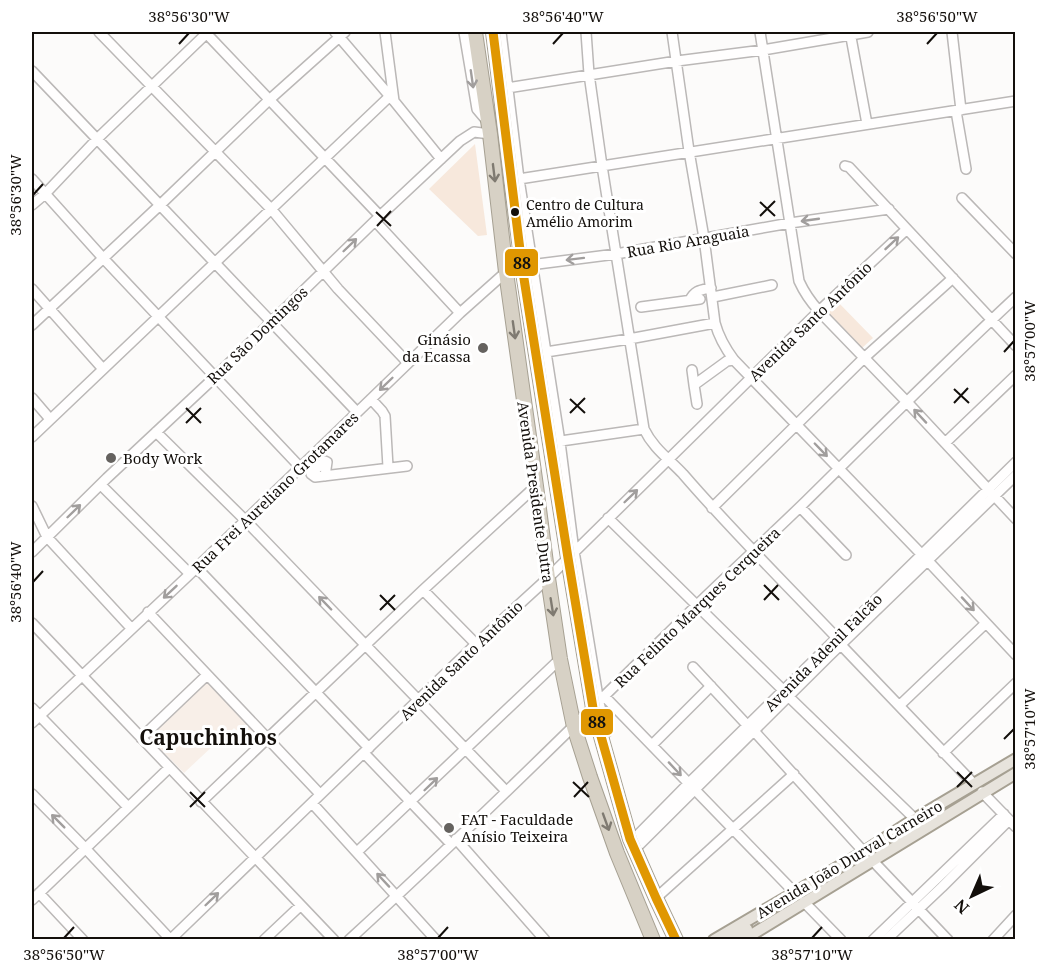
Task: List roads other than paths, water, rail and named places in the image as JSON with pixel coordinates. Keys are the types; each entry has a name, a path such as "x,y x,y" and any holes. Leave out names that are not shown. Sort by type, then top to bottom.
{"highway":[{"name":"Avenida Presidente Dutra","path":"493,32 571,554 599,702 632,844 676,939"},
{"name":"Avenida Presidente Dutra","path":"471,38 489,128 506,272 560,659 574,727 590,777 617,853 653,939"},
{"path":"503,106 515,141"}],"main road":[{"name":"Avenida João Durval Carneiro","path":"743,939 804,902 915,819 1016,759"},
{"name":"Avenida João Durval Carneiro","path":"714,939 794,892 865,858 1016,773"},
{"path":"729,939 865,858"}],"street":[{"path":"99,32 272,210 338,290 408,363"},
{"path":"32,205 207,32 326,158 460,313"},
{"path":"386,32 392,98"},
{"name":"Avenida Presidente Dutra","path":"501,32 519,179 518,200"},
{"path":"586,32 602,166 644,429 655,447 669,458 712,508 974,784"},
{"path":"672,32 689,152 705,238 716,323 723,345 751,378 1016,655"},
{"path":"760,32 799,280 809,300 1016,519"},
{"path":"507,88 868,32"},
{"path":"952,32 966,169"},
{"path":"32,325 339,33 441,159"},
{"path":"850,33 867,124"},
{"path":"32,71 357,412"},
{"path":"32,437 392,98"},
{"path":"519,179 1016,101"},
{"name":"Rua São Domingos","path":"32,552 460,141 470,134 489,128"},
{"path":"845,166 849,167 889,209 1016,346"},
{"path":"32,179 103,258 300,467"},
{"path":"962,198 1016,254"},
{"name":"Rua Rio Araguaia","path":"528,266 616,254 790,223 889,209"},
{"name":"Avenida Santo Antônio","path":"170,939 476,644 548,578 819,310 907,229"},
{"name":"Rua Frei Aureliano Grotamares","path":"35,719 460,313 506,272 528,266"},
{"path":"712,508 864,358 953,278"},
{"path":"641,308 695,299 693,295 698,290 712,292 772,285"},
{"path":"32,289 104,369"},
{"name":"Rua Felinto Marques Cerqueira","path":"349,939 574,727 906,401 1016,297"},
{"name":"Avenida Presidente Dutra","path":"535,314 546,352 548,403"},
{"path":"546,352 716,323"},
{"path":"694,385 727,361 734,360"},
{"path":"692,370 697,404"},
{"path":"945,443 1016,375"},
{"path":"32,398 50,418"},
{"path":"371,399 385,416 388,467"},
{"path":"555,442 644,429"},
{"path":"156,432 245,520 506,791"},
{"name":"Avenida Adenil Falcão","path":"632,844 991,493 1016,462"},
{"path":"325,476 407,465"},
{"name":"Avenida Adenil Falcão","path":"991,493 1016,475"},
{"path":"100,485 193,570 316,692 411,803 453,842 545,939"},
{"path":"201,802 423,590 536,486"},
{"path":"32,506 47,537 131,628"},
{"path":"800,507 846,555"},
{"path":"608,518 915,819"},
{"path":"423,590 476,644"},
{"path":"148,612 320,794"},
{"path":"32,623 254,858 334,939"},
{"path":"900,705 986,623"},
{"path":"357,852 560,659"},
{"path":"693,667 794,774 865,858 916,905 948,939"},
{"path":"141,738 207,675"},
{"path":"944,753 1016,683"},
{"path":"652,745 711,687"},
{"path":"599,702 652,745 794,892"},
{"path":"32,708 35,719 128,807"},
{"path":"32,900 169,768"},
{"path":"656,898 794,774"},
{"path":"886,939 916,905 1009,820 982,792"},
{"path":"32,794 170,939"},
{"path":"312,803 436,939"},
{"path":"39,893 83,939"},
{"path":"804,902 841,939"},
{"path":"873,939 916,905"},
{"path":"264,939 300,906"},
{"path":"993,939 1016,915"},
{"path":"824,939 832,931"}],"place":[{"name":"Centro de Cultura Amélio Amorim","path":"515,212"},
{"name":"Ginásio da Ecassa","path":"483,348"},
{"name":"Body Work","path":"111,458"},
{"name":"FAT - Faculdade Anísio Teixeira","path":"449,828"}],"district":[{"name":"Capuchinhos","path":"208,737"}]}
